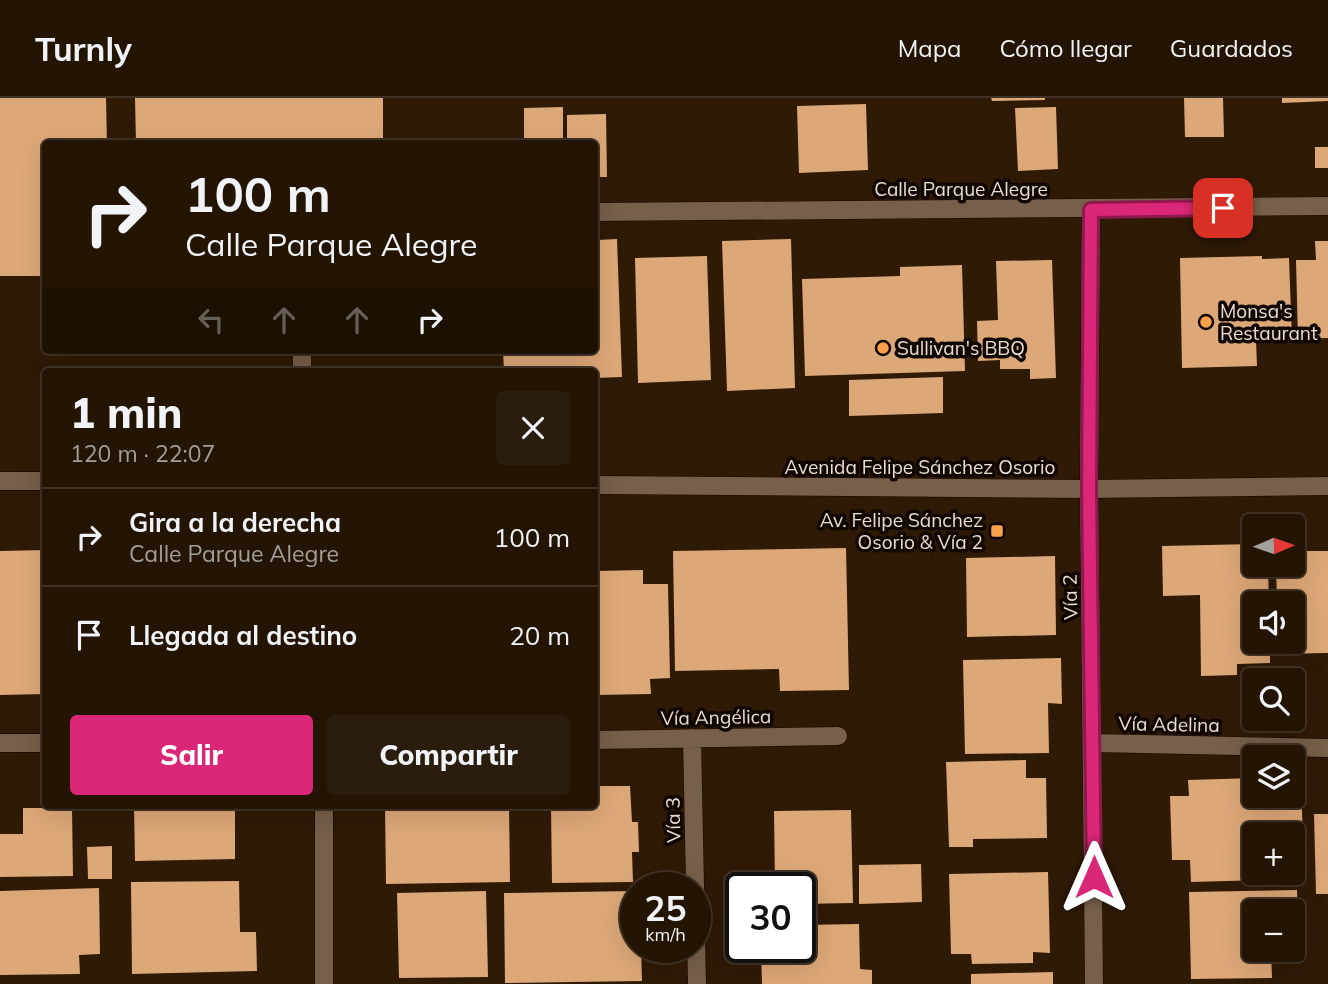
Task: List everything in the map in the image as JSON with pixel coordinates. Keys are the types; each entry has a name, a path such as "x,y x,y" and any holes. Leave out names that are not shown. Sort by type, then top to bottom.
{"street":[{"name":"Calle Parque Alegre","path":"598,212 1328,206"},
{"name":"Vía 2","path":"1091,210 1089,489 1094,743 1094,984"},
{"path":"0,481 42,481"},
{"name":"Avenida Felipe Sánchez Osorio","path":"598,485 1089,489 1328,486"},
{"name":"Vía Angélica","path":"598,740 838,736"},
{"name":"Vía 3","path":"692,738 697,984"},
{"path":"0,743 42,743"},
{"name":"Vía Adelina","path":"1094,743 1328,748"},
{"path":"324,809 324,984"}],"building":[{"path":"0,98 106,98 107,140 42,140 42,276 0,276"},
{"path":"135,98 383,98 383,140 136,140"},
{"path":"991,98 1045,98 1045,100 992,101"},
{"path":"1184,98 1223,98 1224,137 1185,137"},
{"path":"1282,98 1328,98 1328,101 1282,103"},
{"path":"866,104 868,170 799,173 797,106"},
{"path":"563,107 563,140 524,140 524,108"},
{"path":"1056,107 1058,169 1018,171 1015,108"},
{"path":"606,114 607,177 598,177 598,140 567,140 567,115"},
{"path":"1315,147 1328,147 1328,168 1315,168"},
{"path":"617,239 622,377 598,378 598,368 504,368 503,354 598,354 598,240"},
{"path":"791,239 795,388 727,391 722,241"},
{"path":"1315,241 1328,241 1328,338 1298,339 1296,260 1316,260"},
{"path":"707,256 711,380 638,383 635,258"},
{"path":"1262,256 1262,259 1289,258 1292,340 1256,341 1257,366 1182,368 1180,258"},
{"path":"1052,260 1056,378 1030,379 1030,369 1000,369 1000,360 978,361 977,321 998,320 996,261"},
{"path":"962,265 965,371 805,376 802,279 900,276 900,267"},
{"path":"943,377 943,413 849,416 849,380"},
{"path":"1242,544 1242,578 1268,578 1269,591 1242,591 1242,654 1270,654 1270,663 1237,664 1237,675 1201,676 1200,595 1163,596 1162,546"},
{"path":"846,548 849,690 780,691 779,669 675,671 673,551"},
{"path":"42,550 42,694 0,695 0,551"},
{"path":"1306,551 1328,551 1328,653 1305,653 1305,591 1277,591 1276,578 1306,578"},
{"path":"1055,556 1056,635 967,637 966,558"},
{"path":"643,570 643,584 668,584 670,678 650,679 651,694 598,695 598,571"},
{"path":"1061,658 1062,704 1048,703 1049,753 965,754 963,660"},
{"path":"1026,760 1026,778 1046,778 1047,838 973,839 973,847 949,847 946,762"},
{"path":"1242,778 1242,808 1302,808 1302,822 1242,822 1242,881 1191,882 1190,860 1172,860 1170,796 1189,796 1188,780"},
{"path":"598,786 630,786 632,822 638,822 639,852 632,852 633,872 620,872 620,882 552,883 551,809 598,809"},
{"path":"23,808 72,809 73,876 0,877 0,834 23,834"},
{"path":"134,809 235,809 235,859 135,861"},
{"path":"385,809 509,809 510,882 386,884"},
{"path":"851,810 853,903 816,904 816,872 775,872 774,811"},
{"path":"1314,814 1328,814 1328,894 1316,894"},
{"path":"112,846 112,879 88,879 87,847"},
{"path":"921,864 922,902 859,904 859,865"},
{"path":"1048,872 1050,953 1033,952 1033,963 972,964 971,954 951,954 949,874"},
{"path":"239,881 240,932 256,932 257,971 132,974 131,882"},
{"path":"99,888 100,954 79,955 80,974 0,975 0,891"},
{"path":"1297,890 1297,899 1242,899 1242,962 1271,962 1272,978 1191,979 1189,892"},
{"path":"486,891 488,977 399,978 397,893"},
{"path":"620,891 620,963 641,963 642,981 505,983 504,893"},
{"path":"859,924 860,969 872,970 872,984 762,984 761,963 816,963 816,925"},
{"path":"1053,972 1053,984 971,984 971,974"}],"place":[{"name":"Monsa's Restaurant","path":"1206,322"},
{"name":"Sullivan's BBQ","path":"883,348"},
{"name":"Av. Felipe Sánchez Osorio & Vía 2","path":"997,531"}],"route":[{"path":"1094,877 1089,489 1091,210 1223,208"}]}
